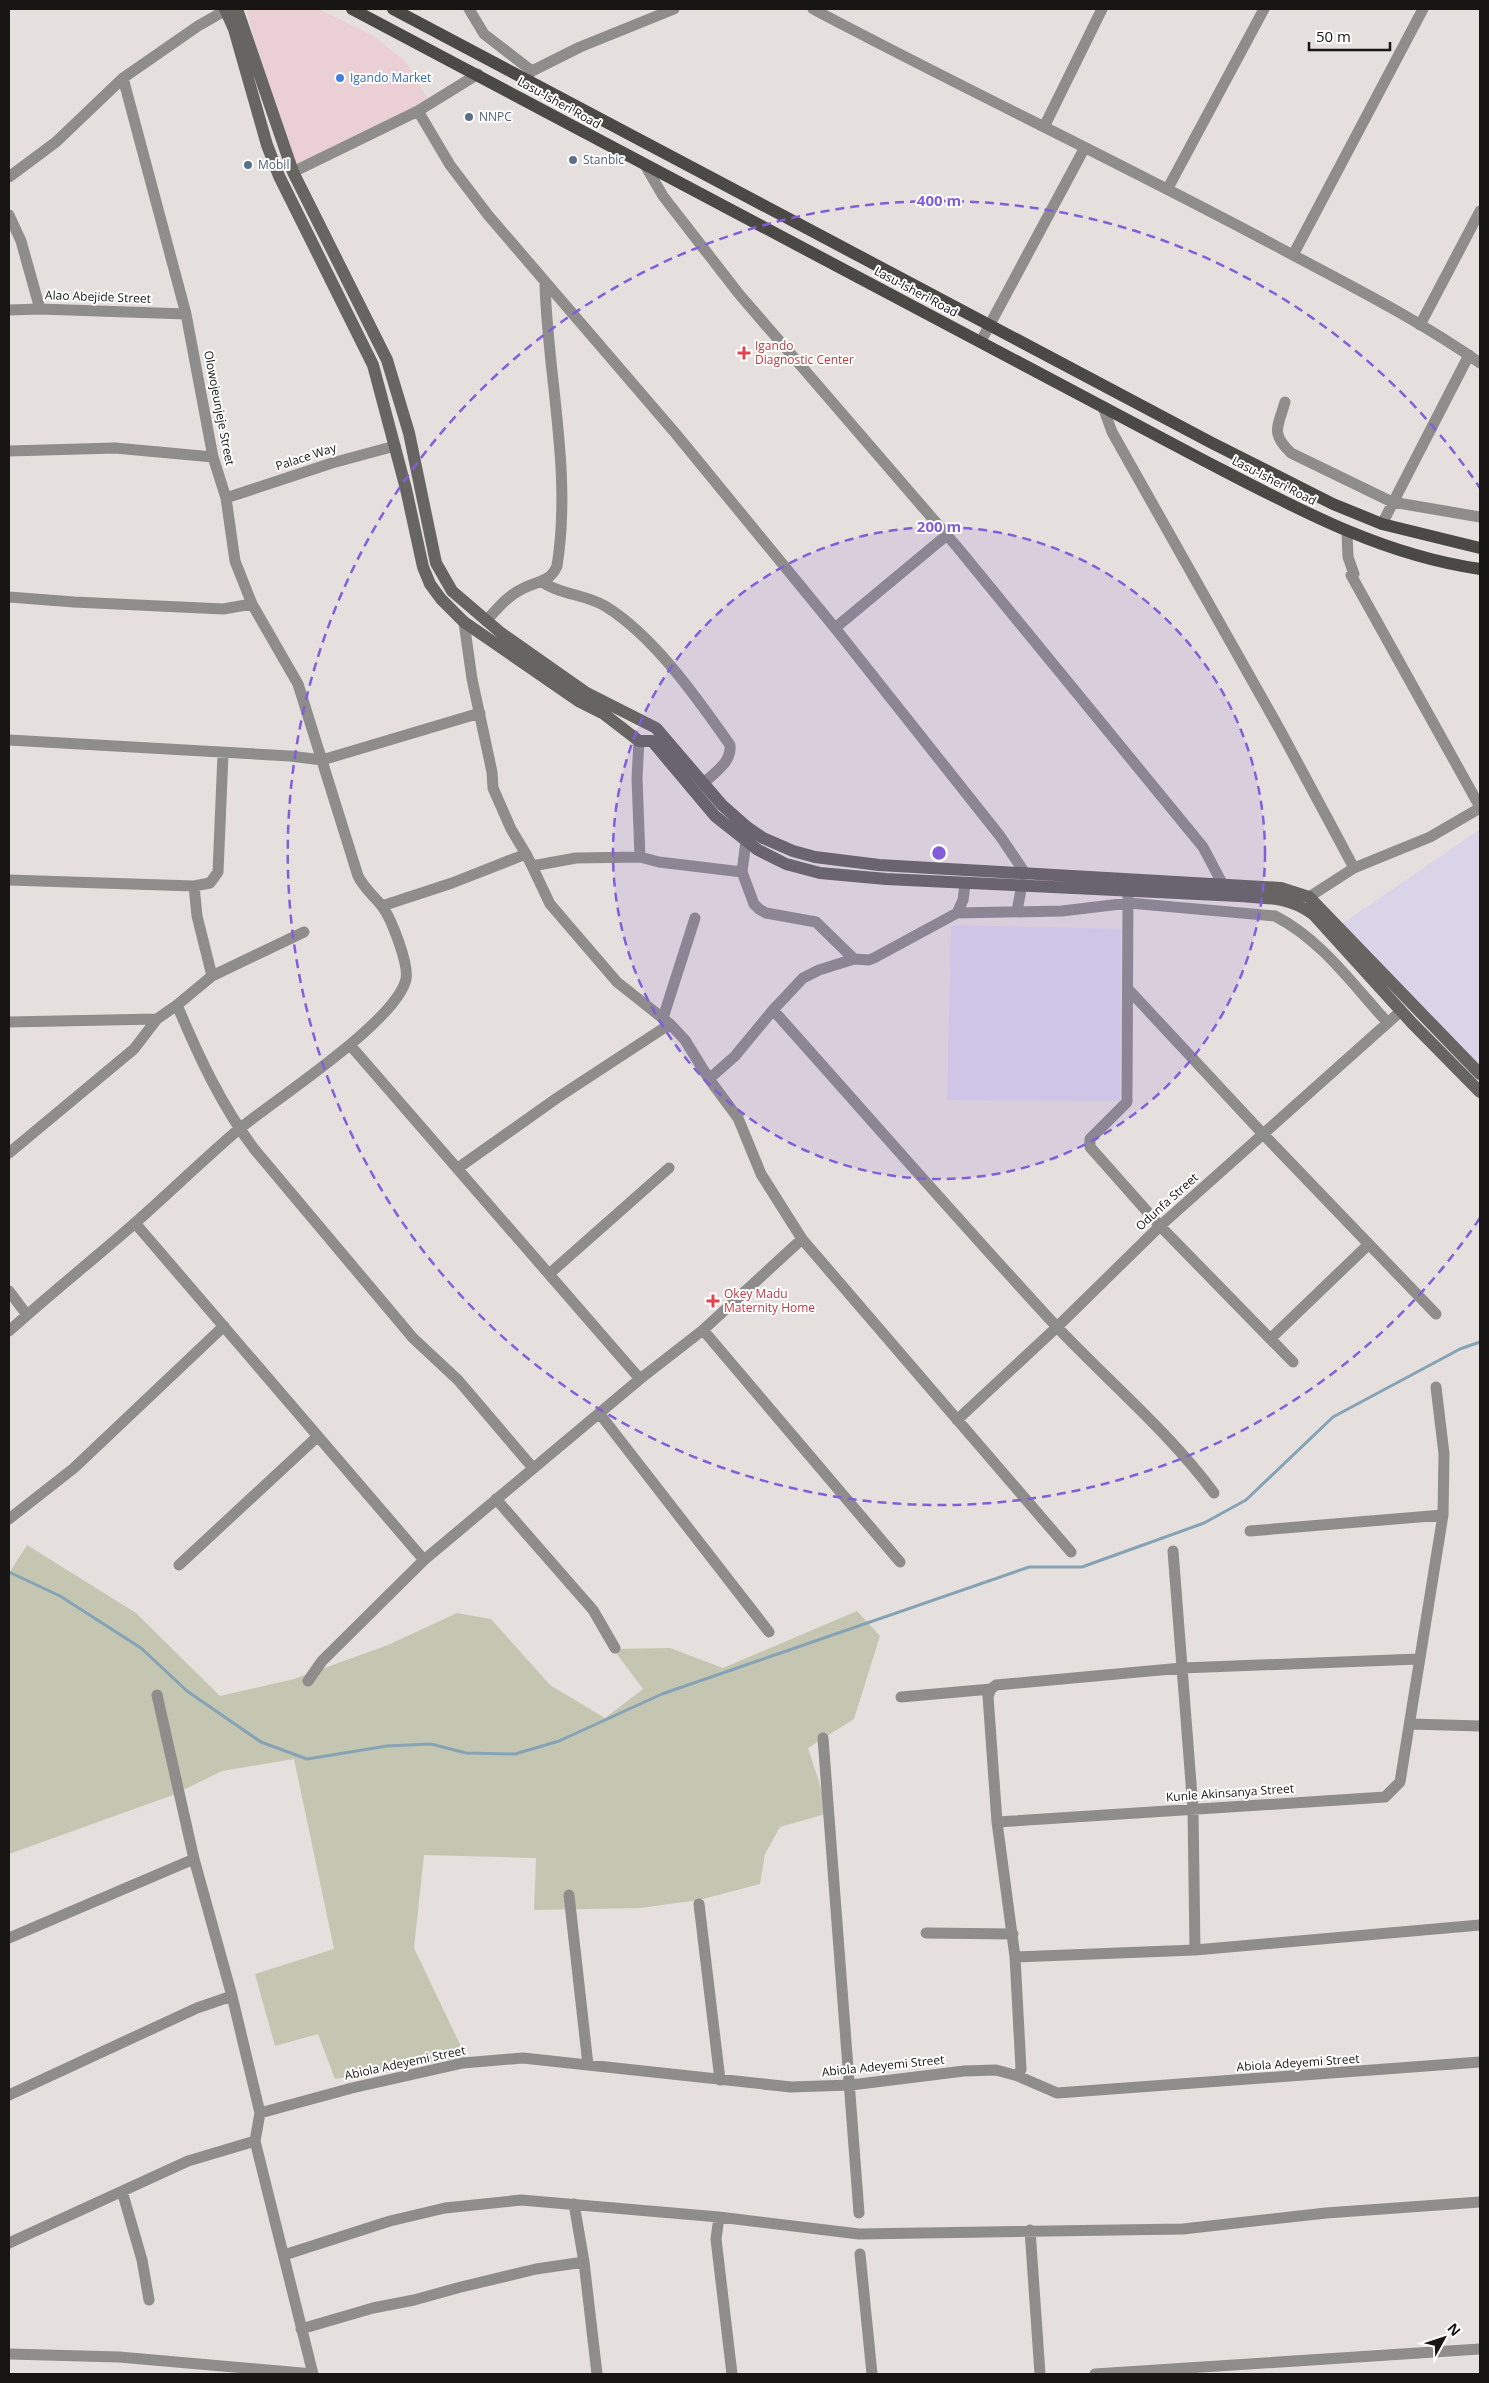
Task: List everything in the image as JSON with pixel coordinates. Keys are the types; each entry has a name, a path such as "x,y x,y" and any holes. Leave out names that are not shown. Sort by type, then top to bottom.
{"main road":[{"path":"229,9 293,172 387,360 410,433 436,563 442,577 452,591 486,621 585,692 656,728 722,805 763,838 793,851 815,857 879,865 1024,878 1222,884 1280,888 1309,896 1480,1074"},
{"path":"229,9 267,144 279,176 373,365 395,446 423,567 430,584 440,599 464,622 580,702 604,714 639,741 652,741 715,816 746,841 786,864 820,873 965,884 1024,878 1128,898 1239,896 1290,901 1313,914 1401,1011 1480,1092"},
{"name":"Lasu-Isheri Road","path":"352,9 478,74 645,165 1203,460 1346,532 1460,567 1480,570"},
{"name":"Lasu-Isheri Road","path":"393,9 528,75 989,325 1298,487 1382,524 1480,548"}],"street":[{"path":"9,177 51,147 123,78 191,31 229,9"},
{"path":"469,9 484,34 528,75 580,47 674,9"},
{"path":"812,9 1044,126 1084,149 1168,188 1420,325 1480,363"},
{"path":"1044,126 1102,9"},
{"path":"1168,188 1264,9"},
{"path":"1293,255 1423,9"},
{"path":"293,172 418,111 478,74"},
{"name":"Olowojeunjeje Street","path":"9,1332 240,1129 350,1045 400,996 407,976 407,968 390,920 382,906 364,888 358,876 298,684 252,604 235,561 226,498 213,457 186,314 123,78"},
{"path":"418,111 450,165 545,285 578,318 835,628 988,821 1024,878 1017,911"},
{"path":"981,342 1084,149"},
{"path":"645,165 663,196 739,294 947,535 1203,847 1222,884"},
{"path":"1420,325 1480,211"},
{"path":"9,215 21,241 40,309"},
{"path":"486,621 502,603 522,588 542,582 554,575 557,566 564,509 547,335 545,285"},
{"name":"Alao Abejide Street","path":"9,310 40,309 186,314"},
{"path":"1382,524 1469,355"},
{"path":"1285,402 1276,431 1280,442 1291,453 1392,502 1480,517"},
{"path":"1103,407 1112,432 1280,730 1354,868"},
{"name":"Palace Way","path":"226,498 332,462 395,446"},
{"path":"9,451 115,448 213,457"},
{"path":"1309,896 1354,868 1430,837 1480,808 1351,575 1354,574 1348,557 1345,541 1346,532"},
{"path":"835,628 947,535"},
{"path":"542,582 551,588 588,597 605,606 640,634 689,686 730,745 731,753 727,760 704,783"},
{"path":"9,597 223,609 252,604"},
{"path":"464,622 472,679 492,772 493,788 511,829 526,854 550,904 617,982 666,1021 684,1040 738,1118 761,1174 802,1238 1071,1552"},
{"path":"9,740 223,754 290,756 322,760 480,713"},
{"path":"639,741 637,778 640,856"},
{"path":"9,880 194,886 210,883 218,872 223,754"},
{"path":"746,841 742,872 754,904 766,913 816,922 854,959"},
{"path":"382,906 452,883 526,854"},
{"path":"532,866 576,858 640,856 659,862 742,872"},
{"path":"957,913 963,900 965,884"},
{"path":"194,886 197,916 212,976"},
{"path":"1236,914 1239,896"},
{"path":"710,1079 735,1056 773,1010 803,978 810,974 854,959 869,960 874,958 957,913 1062,911 1128,898 1236,914 1275,916 1291,924 1316,944 1388,1023"},
{"path":"1128,898 1128,1102 1090,1139 1090,1147 1160,1226 1293,1362"},
{"path":"458,1168 666,1021 695,918"},
{"path":"9,1153 134,1049 157,1019 212,976 304,932"},
{"path":"1128,989 1263,1134 1436,1314"},
{"path":"177,1005 196,1047 240,1129 335,1247 413,1338 458,1380 533,1468"},
{"path":"773,1010 1057,1327 1163,1432 1192,1464 1214,1493"},
{"name":"Odunfa Street","path":"957,1420 1057,1327 1160,1226 1401,1011"},
{"path":"9,1022 157,1019"},
{"path":"350,1045 640,1379"},
{"path":"549,1274 669,1168"},
{"path":"135,1223 317,1437 374,1499 424,1560"},
{"path":"308,1681 322,1661 424,1560 640,1379 703,1330 802,1238"},
{"path":"1270,1339 1369,1244"},
{"path":"9,1291 27,1315"},
{"path":"9,1519 74,1468 224,1326"},
{"path":"703,1330 900,1562"},
{"name":"Kunle Akinsanya Street","path":"997,1822 1385,1797 1400,1782 1411,1724 1419,1659 1443,1515 1444,1454 1436,1387"},
{"path":"599,1413 769,1632"},
{"path":"179,1566 317,1437"},
{"path":"496,1499 593,1610 615,1648"},
{"path":"1250,1530 1443,1515"},
{"path":"1173,1551 1193,1809 1195,1950"},
{"path":"901,1697 990,1689 996,1685 1182,1668 1419,1659"},
{"path":"990,1689 988,1696 997,1822 1016,1957 1021,2069 1018,2076"},
{"path":"9,2354 119,2357 313,2374 255,2141 260,2113 232,1996 194,1859 157,1695"},
{"path":"1411,1724 1480,1726"},
{"path":"823,1738 851,2085 859,2213"},
{"path":"9,1938 194,1859"},
{"path":"569,1896 588,2065"},
{"path":"699,1904 720,2080"},
{"path":"1016,1957 1195,1950 1480,1925"},
{"path":"926,1933 1013,1934"},
{"path":"9,2095 197,2008 232,1996"},
{"name":"Abiola Adeyemi Street","path":"260,2113 352,2088 463,2063 523,2058 791,2087 851,2085 964,2071 996,2070 1018,2076 1057,2093 1480,2062"},
{"path":"9,2243 188,2161 255,2141"},
{"path":"122,2191 142,2260 149,2300"},
{"path":"284,2255 390,2221 445,2208 521,2200 719,2217 859,2234 1183,2229 1326,2213 1480,2202"},
{"path":"574,2204 584,2262 597,2374"},
{"path":"719,2217 716,2239 732,2374"},
{"path":"1030,2230 1040,2374"},
{"path":"860,2254 872,2374"},
{"path":"301,2329 373,2308 414,2300 461,2286 536,2269 584,2262"},
{"path":"1095,2374 1480,2349"}],"shaded area":[{"name":"Igando Market","path":"246,9 319,9 374,36 406,62 430,103 294,167 269,94"},
{"path":"1480,829 1480,1083 1435,1037 1336,928"},
{"path":"951,925 1121,929 1120,1101 947,1100"}],"green space":[{"path":"27,1545 136,1613 220,1696 294,1679 388,1645 457,1613 491,1619 550,1685 605,1718 643,1689 613,1649 670,1648 723,1668 857,1611 880,1636 854,1719 808,1748 829,1813 780,1827 765,1854 760,1884 699,1900 640,1908 534,1910 536,1858 424,1855 414,1948 466,2057 335,2079 318,2034 275,2046 255,1974 334,1949 294,1759 222,1771 173,1795 9,1854 9,1573"}],"waterway":[{"path":"9,1572 60,1596 141,1648 187,1691 261,1742 307,1759 387,1746 431,1744 466,1753 515,1754 559,1741 662,1694 1029,1567 1082,1567 1204,1523 1246,1500 1333,1417 1460,1349 1480,1342"}],"place":[{"name":"Igando Market","path":"340,78"},
{"name":"NNPC","path":"469,117"},
{"name":"Stanbic","path":"573,160"},
{"name":"Mobil","path":"248,165"},
{"name":"Igando Diagnostic Center","path":"744,353"},
{"name":"Okey Madu Maternity Home","path":"713,1301"}]}
